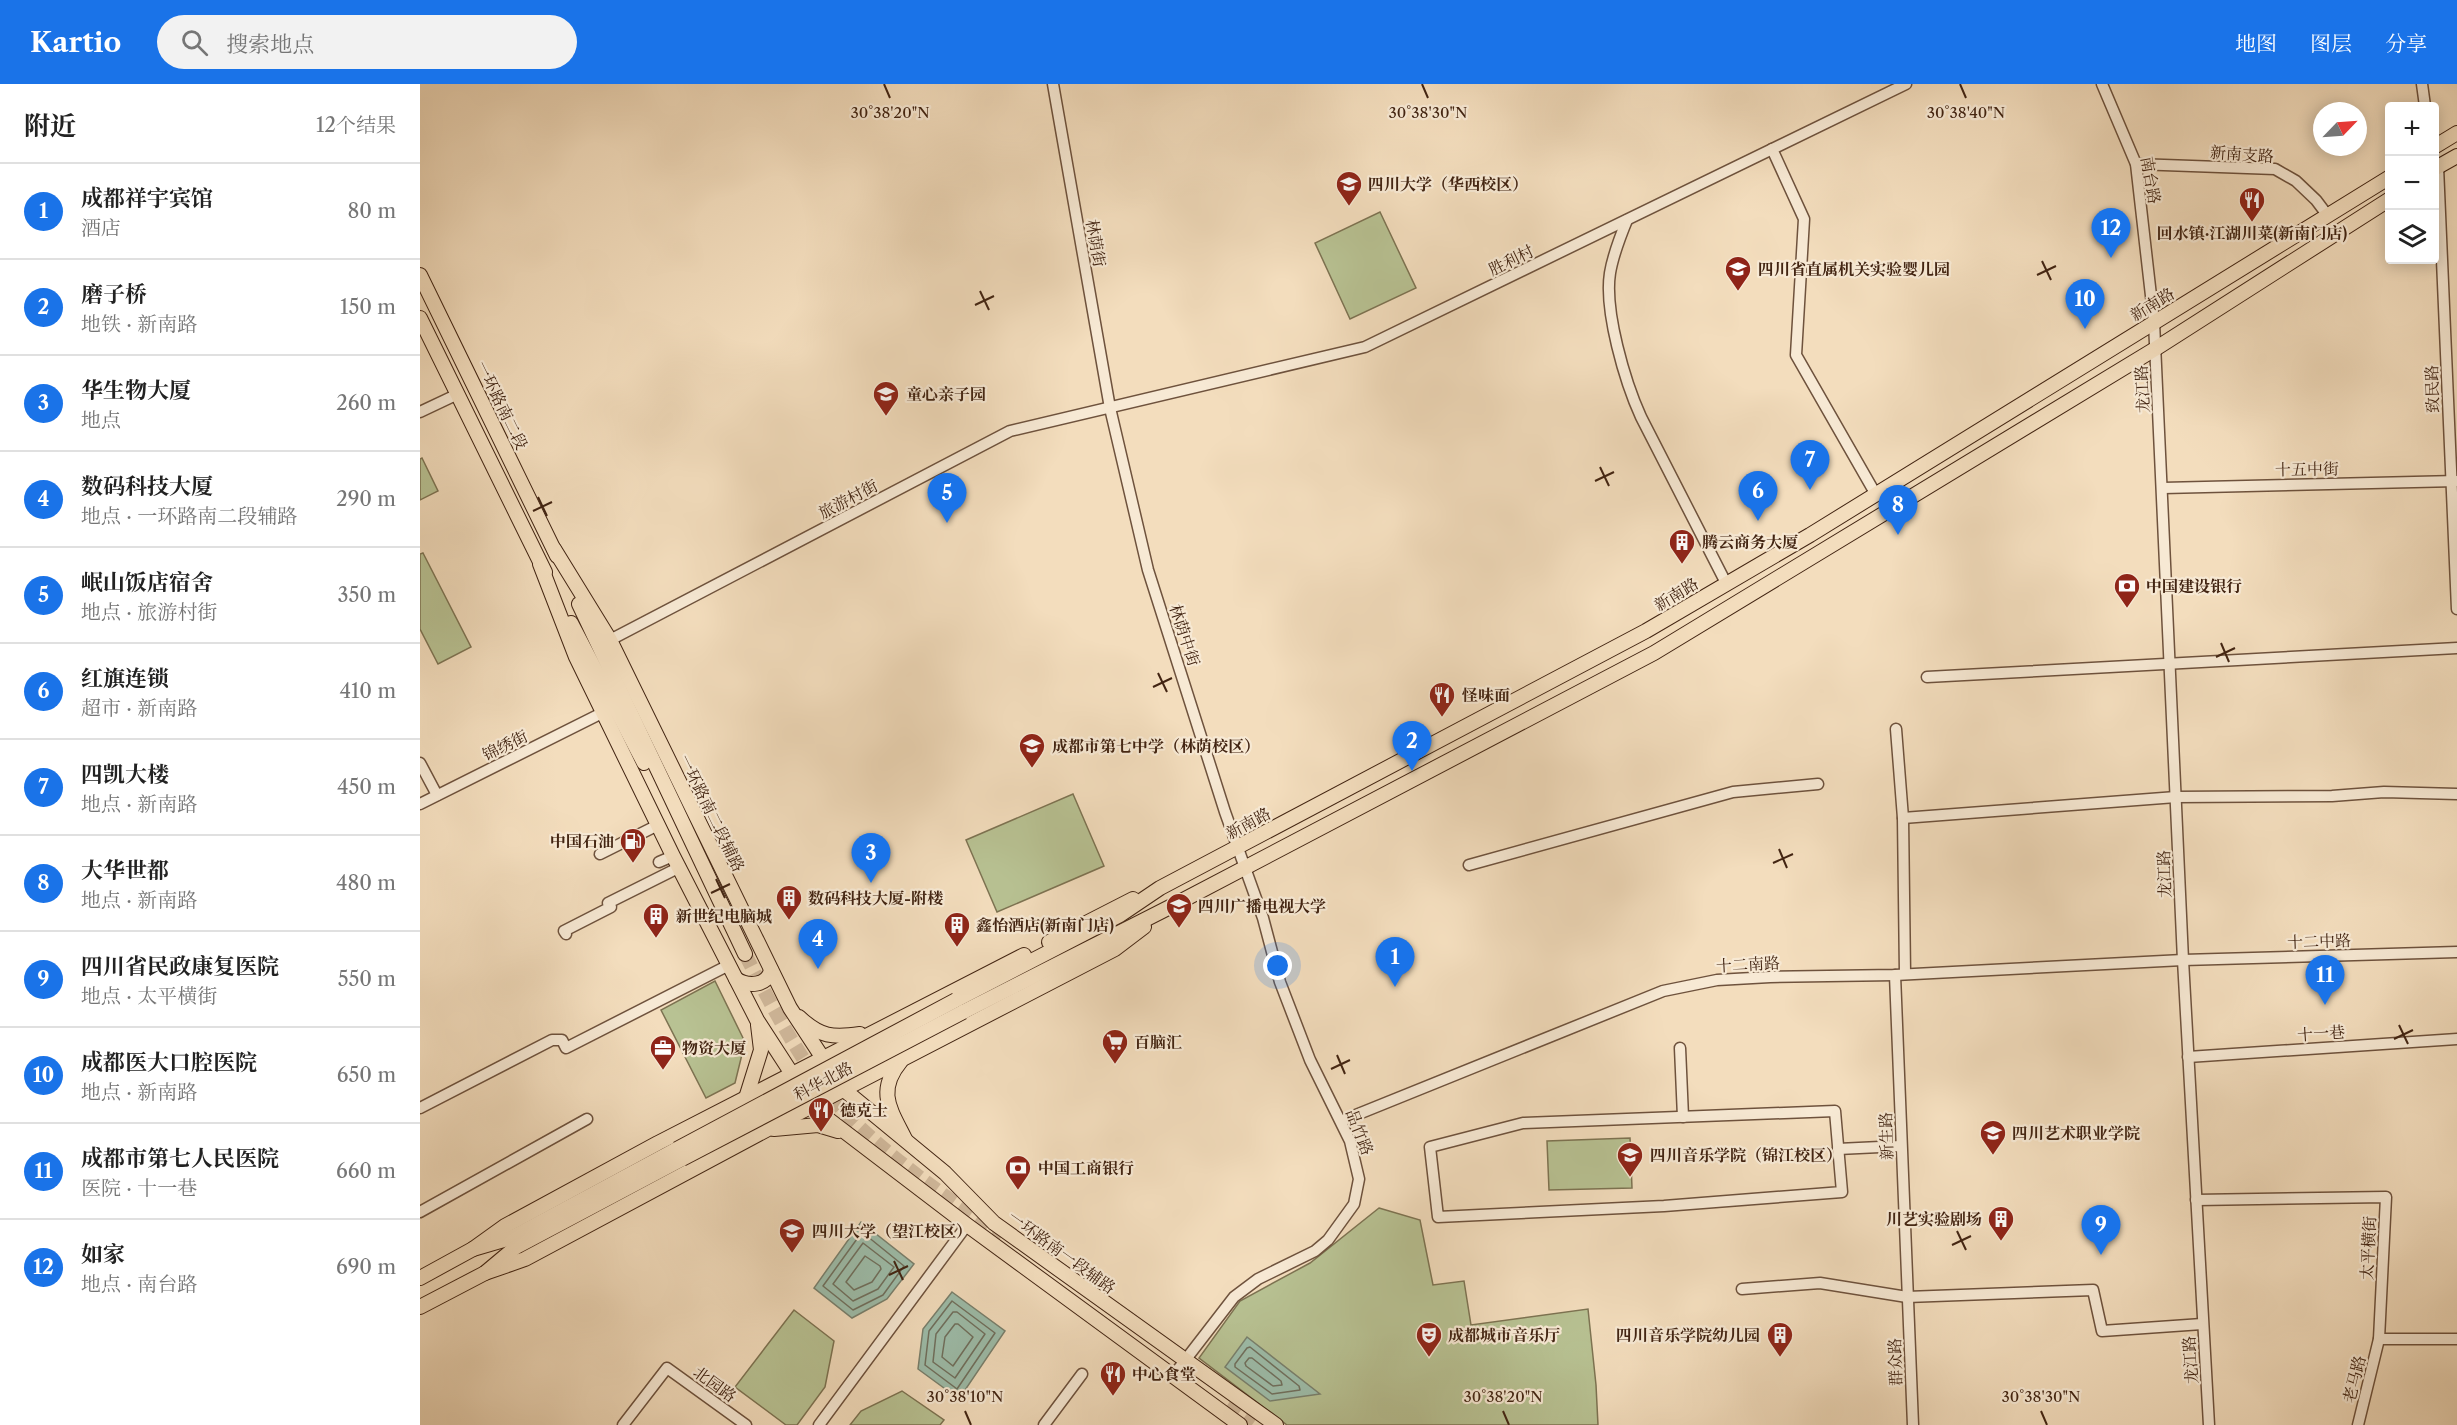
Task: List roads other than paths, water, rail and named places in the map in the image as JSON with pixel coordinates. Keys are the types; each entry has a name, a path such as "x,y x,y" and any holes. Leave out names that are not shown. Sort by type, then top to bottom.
{"main road":[{"path":"2439,144 2457,133"},
{"path":"2439,166 2457,156"},
{"name":"新南路","path":"960,1006 1120,915 1160,888 1646,631 1810,535 2385,180"},
{"path":"960,1006 1170,907 1654,653 2155,349 2385,202"},
{"name":"一环路南二段","path":"420,275 554,549"},
{"path":"420,318 540,564 647,769 737,959"},
{"path":"554,549 737,959 736,979 757,1020 811,1106"},
{"name":"一环路南二段辅路","path":"554,549 610,640 790,1008 843,1089"},
{"path":"540,564 576,657 676,862 737,959"},
{"name":"科华北路","path":"420,1278 473,1249 505,1226 868,1033 1115,906 1160,888"},
{"name":"科华北路","path":"420,1306 485,1273 525,1259 843,1089 1115,949 1170,907"},
{"path":"736,979 745,985 755,984 765,980 771,970"},
{"path":"924,1005 908,1019 910,1034 920,1043 942,1038"},
{"name":"科华北路","path":"473,1249 511,1238 679,1154 960,1006"},
{"path":"790,1008 808,1025 834,1037 868,1033"},
{"path":"757,1020 761,1050 751,1096 773,1092 784,1101 788,1112 783,1121"},
{"path":"905,1057 889,1079 886,1096 907,1144"},
{"name":"一环路南一段辅路","path":"843,1089 945,1173 994,1223 1276,1425"},
{"name":"一环路南一段辅路","path":"811,1106 968,1225 1240,1425"},
{"path":"766,1130 818,1125 832,1128 855,1140"},
{"name":"科华北路","path":"485,1273 516,1247 679,1154"}],"street":[{"name":"林荫街","path":"1053,84 1110,408"},
{"name":"胜利村","path":"1110,408 1365,347 1906,84"},
{"name":"南台路","path":"2103,84 2136,164 2154,322"},
{"path":"2422,84 2424,102"},
{"path":"1772,149 1804,219 1796,355 1875,493"},
{"name":"新南支路","path":"2136,164 2275,169 2296,181 2316,200 2328,216"},
{"name":"致民路","path":"2438,210 2454,481 2457,609"},
{"path":"1627,220 1610,273 1609,290 1617,348 1641,417 1726,583"},
{"name":"龙江路","path":"2154,322 2183,960 2209,1425"},
{"path":"420,412 458,393"},
{"name":"旅游村街","path":"610,640 1010,431 1110,408"},
{"name":"林荫中街","path":"1110,408 1148,570 1246,867"},
{"name":"十五中街","path":"2163,488 2454,481"},
{"path":"1927,677 2457,648"},
{"name":"锦绣街","path":"420,804 604,712"},
{"name":"新生路","path":"1896,729 1903,818 1900,975 1901,1146 1907,1297"},
{"path":"420,763 437,795"},
{"path":"1469,866 1733,792 1818,784"},
{"path":"1903,818 2176,797 2332,796 2384,792 2457,794"},
{"path":"600,854 658,825"},
{"path":"659,862 676,862"},
{"path":"566,934 564,931 611,907 608,903 676,862"},
{"name":"品竹路","path":"1173,1377 1234,1297 1258,1279 1315,1251 1328,1240 1349,1214 1358,1193 1359,1179 1350,1142 1311,1060 1280,982 1263,918 1246,867"},
{"name":"十二中路","path":"2183,960 2457,952"},
{"path":"420,1108 552,1040 562,1040 566,1048 737,959"},
{"name":"十二南路","path":"1341,1121 1663,991 1716,980 1900,975 2183,960"},
{"name":"十一巷","path":"2188,1057 2457,1039"},
{"path":"1680,1048 1683,1117"},
{"path":"1835,1111 1842,1192 1664,1206 1438,1217 1430,1147 1523,1123 1683,1117 1835,1111"},
{"path":"420,1212 587,1119"},
{"path":"1838,1149 1901,1146"},
{"name":"太平横街","path":"2196,1200 2386,1197 2379,1339"},
{"path":"819,1425 968,1225"},
{"path":"1742,1289 1820,1283 1907,1297 2093,1290 2102,1331 2202,1324"},
{"name":"群众路","path":"1907,1297 1913,1425"},
{"path":"2379,1339 2457,1339"},
{"name":"老马路","path":"2358,1425 2379,1339"},
{"name":"北园路","path":"623,1425 667,1368 746,1425"},
{"path":"1044,1425 1082,1374"}],"water":[{"path":"861,1222 914,1264 887,1299 852,1318 814,1288"},
{"path":"952,1292 1005,1331 959,1399 918,1369 923,1329"},
{"path":"1247,1337 1320,1394 1270,1401 1225,1367"}],"tunnel":[{"path":"745,954 803,1058 826,1091 844,1111 909,1169 1002,1236"},
{"path":"1226,1407 1252,1425"}],"place":[{"name":"四川大学（华西校区）","path":"1349,207"},
{"name":"回水镇·江湖川菜(新南门店)","path":"2252,223"},
{"name":"如家","path":"2111,258"},
{"name":"四川省直属机关实验婴儿园","path":"1738,292"},
{"name":"成都医大口腔医院","path":"2085,329"},
{"name":"童心亲子园","path":"886,417"},
{"name":"四凯大楼","path":"1810,490"},
{"name":"红旗连锁","path":"1758,521"},
{"name":"岷山饭店宿舍","path":"947,523"},
{"name":"大华世都","path":"1898,535"},
{"name":"腾云商务大厦","path":"1682,565"},
{"name":"中国建设银行","path":"2127,609"},
{"name":"怪味面","path":"1442,718"},
{"name":"成都市第七中学（林荫校区）","path":"1032,769"},
{"name":"磨子桥","path":"1412,771"},
{"name":"中国石油","path":"633,864"},
{"name":"华生物大厦","path":"871,883"},
{"name":"数码科技大厦-附楼","path":"789,921"},
{"name":"四川广播电视大学","path":"1179,929"},
{"name":"新世纪电脑城","path":"656,939"},
{"name":"鑫怡酒店(新南门店)","path":"957,948"},
{"name":"数码科技大厦","path":"818,969"},
{"name":"成都祥宇宾馆","path":"1395,987"},
{"name":"成都市第七人民医院","path":"2325,1005"},
{"name":"百脑汇","path":"1115,1065"},
{"name":"物资大厦","path":"663,1071"},
{"name":"德克士","path":"821,1133"},
{"name":"四川艺术职业学院","path":"1993,1156"},
{"name":"四川音乐学院（锦江校区）","path":"1630,1178"},
{"name":"中国工商银行","path":"1018,1191"},
{"name":"川艺实验剧场","path":"2001,1242"},
{"name":"四川大学（望江校区）","path":"792,1254"},
{"name":"四川省民政康复医院","path":"2101,1255"},
{"name":"成都城市音乐厅","path":"1429,1358"},
{"name":"四川音乐学院幼儿园","path":"1780,1358"},
{"name":"中心食堂","path":"1113,1397"}]}
